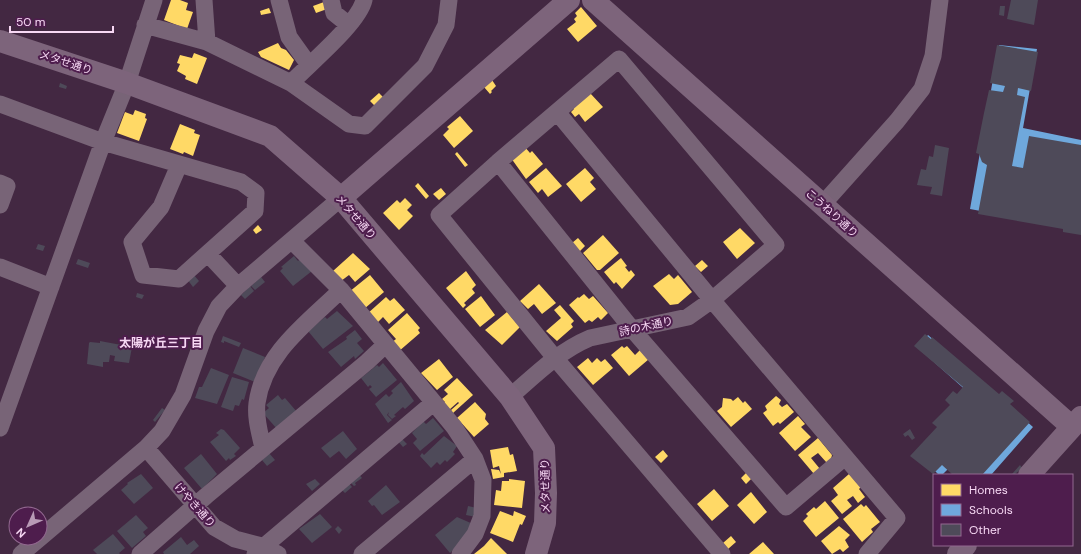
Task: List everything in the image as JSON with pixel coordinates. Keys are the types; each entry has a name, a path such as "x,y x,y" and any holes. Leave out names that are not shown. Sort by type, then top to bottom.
{"street":[{"path":"0,428 103,142 128,83 154,0"},
{"path":"204,0 207,42"},
{"path":"279,0 289,37 309,64"},
{"path":"331,0 334,13 349,25"},
{"path":"291,83 349,25 362,8 364,0"},
{"path":"145,25 207,42 291,83 348,124 365,126 425,66 446,25 449,0"},
{"path":"48,531 146,448 162,431 183,395 206,331 219,306 238,286 292,241 569,0"},
{"name":"こうねり通り","path":"593,0 822,205 1077,422"},
{"path":"822,205 897,121 922,89 933,56 940,0"},
{"name":"メタせ通り","path":"0,41 128,83 270,136 341,198 510,397 544,448 546,493 545,523 536,554"},
{"name":"詩の木通り","path":"510,397 555,358 577,344 590,338 688,317 712,300 776,245 619,59 557,112"},
{"path":"0,104 103,142 241,182 256,194 255,211 179,279 142,275 132,242 161,207 179,165"},
{"path":"722,554 555,358 439,215 557,112 712,300 897,518 867,554"},
{"path":"498,162 632,329 786,507 845,457"},
{"path":"0,183 7,186 0,205"},
{"path":"292,241 341,290 384,345 454,427 475,459 483,480 482,516 475,534 460,554"},
{"path":"208,254 238,286"},
{"path":"0,267 51,287"},
{"path":"263,448 257,418 257,403 266,371 279,350 341,290"},
{"path":"140,554 263,448 367,362 384,345"},
{"path":"266,552 433,403"},
{"path":"1030,474 1077,422"},
{"name":"けやき通り","path":"146,448 214,528 266,552"},
{"path":"362,554 475,459"},
{"path":"21,554 30,546"},
{"path":"958,554 965,546"}],"building: Homes":[{"path":"171,0 180,0 188,3 186,10 193,12 187,29 164,20"},
{"path":"324,2 327,9 316,13 313,6"},
{"path":"581,7 597,26 578,42 567,29 576,22 574,19 577,16 575,13"},
{"path":"269,8 271,13 261,15 260,11"},
{"path":"278,43 281,48 286,50 294,60 289,70 261,57 258,52"},
{"path":"194,53 207,58 197,84 185,79 186,76 177,71 180,64 177,63 180,55 192,58"},
{"path":"492,80 496,86 490,94 484,87"},
{"path":"379,93 384,98 375,106 370,101"},
{"path":"590,93 603,107 585,122 579,114 575,117 571,112 574,109 573,107"},
{"path":"135,110 146,114 145,118 147,119 139,141 117,133 125,112 133,115"},
{"path":"460,116 473,131 454,148 443,135 449,129 447,127"},
{"path":"180,124 195,130 194,133 200,135 193,156 184,152 183,154 170,149"},
{"path":"524,146 530,153 532,151 543,164 526,179 511,158"},
{"path":"457,152 468,165 465,167 455,154"},
{"path":"546,168 562,186 548,197 542,189 538,193 529,182"},
{"path":"585,168 594,178 590,182 596,189 581,202 566,184"},
{"path":"418,183 429,196 426,199 415,186"},
{"path":"441,188 446,194 439,200 433,194"},
{"path":"405,198 412,205 407,210 413,216 399,230 383,213 397,200 400,203"},
{"path":"258,225 262,230 256,234 253,230"},
{"path":"740,228 755,243 737,259 723,242"},
{"path":"603,235 619,253 600,270 597,270 583,253"},
{"path":"578,238 585,246 579,252 572,243"},
{"path":"353,253 370,269 355,282 349,275 341,281 333,271"},
{"path":"621,258 627,266 625,267 629,272 631,270 635,275 622,289 616,282 614,284 604,272"},
{"path":"702,260 708,266 701,272 695,266"},
{"path":"466,271 476,285 472,289 475,293 464,303 466,305 463,308 446,288"},
{"path":"669,274 674,279 678,275 692,292 678,304 670,305 653,286"},
{"path":"370,275 384,292 364,309 349,292"},
{"path":"539,284 556,303 542,314 534,304 528,309 520,301"},
{"path":"584,294 589,299 593,296 608,313 601,320 598,317 592,322 589,320 585,323 569,305"},
{"path":"481,296 495,315 480,327 465,309"},
{"path":"386,297 390,301 394,298 405,310 389,324 383,317 376,324 367,314"},
{"path":"560,305 574,321 571,324 573,327 557,341 546,331 561,318 554,310"},
{"path":"507,312 520,327 502,345 485,330"},
{"path":"407,313 420,328 418,330 420,333 398,352 391,343 396,339 388,330"},
{"path":"622,346 624,348 627,346 635,355 640,350 649,359 629,376 611,355"},
{"path":"588,358 592,363 597,358 601,362 605,359 613,368 593,385 577,367"},
{"path":"439,359 453,377 437,390 421,373"},
{"path":"457,378 473,395 453,413 451,410 459,403 458,402 449,410 443,404 445,402 442,399 448,394 444,390"},
{"path":"776,396 781,400 779,404 782,407 787,404 794,412 780,424 778,422 773,426 763,413 767,410 765,406"},
{"path":"738,397 743,403 745,401 752,409 731,427 717,411 722,407 723,398 731,399 733,401"},
{"path":"475,402 486,414 485,419 489,424 474,437 457,418"},
{"path":"798,416 805,424 801,427 811,437 795,451 779,433"},
{"path":"818,438 832,455 831,459 827,463 818,453 811,458 820,469 814,474 798,455"},
{"path":"508,447 510,455 513,454 517,471 504,473 504,477 493,479 491,469 499,470 501,474 499,466 493,468 490,450"},
{"path":"663,450 668,456 661,463 655,457"},
{"path":"747,472 752,478 746,484 741,478"},
{"path":"849,474 861,487 859,489 865,497 858,503 853,496 847,500 852,506 842,514 831,501 838,495 833,488"},
{"path":"509,479 525,481 522,508 494,505 496,490 501,491 502,481 509,481"},
{"path":"714,489 729,506 712,521 697,504"},
{"path":"751,492 767,512 754,524 737,505"},
{"path":"825,501 839,518 816,537 803,521 808,516 806,514 814,507 816,509"},
{"path":"861,504 864,507 866,505 880,522 871,529 873,532 862,542 843,519"},
{"path":"500,511 513,516 514,511 526,516 522,525 520,524 513,542 490,533"},
{"path":"839,526 850,535 845,540 849,547 843,552 840,549 832,554 821,541"},
{"path":"731,536 736,542 728,549 723,543"},
{"path":"491,538 507,554 474,554 484,546"},
{"path":"763,542 774,554 749,554"}],"building: Schools":[{"path":"999,45 1037,49 1023,128 1081,140 1081,230 970,209"},
{"path":"928,335 1033,427 992,474 956,474 950,467 943,474 938,474 925,461 978,401 918,348"}],"building: Other":[{"path":"1011,0 1038,0 1034,25 1007,19"},
{"path":"1000,6 1005,6 1004,16 999,15"},
{"path":"997,45 1038,52 1031,91 1018,88 1017,95 1025,97 1012,166 1023,168 1029,136 1081,145 1081,235 1063,232 1063,229 978,214 987,165 982,162 979,154 976,153 984,113 989,90 1003,92 1005,86 990,83"},
{"path":"60,83 67,86 66,89 59,87"},
{"path":"935,145 949,148 942,196 930,194 932,187 917,185 921,169 926,170 929,156 933,157"},
{"path":"38,244 45,246 43,251 36,249"},
{"path":"294,256 298,261 301,258 312,271 293,286 280,271 283,268 281,267"},
{"path":"78,259 90,263 88,268 76,264"},
{"path":"193,274 199,281 193,287 187,279"},
{"path":"261,277 265,282 255,290 251,286"},
{"path":"250,286 254,291 245,299 241,295"},
{"path":"137,293 144,295 142,299 136,297"},
{"path":"337,311 353,326 323,349 308,331 325,317 327,319"},
{"path":"355,330 362,339 357,343 364,351 355,359 354,356 341,367 328,352 347,339 346,337"},
{"path":"925,334 931,339 932,337 999,394 1002,391 1014,401 1010,404 1030,422 983,474 952,474 942,465 933,474 910,456 937,427 932,423 950,405 945,400 953,391 957,394 963,387 914,346"},
{"path":"223,336 241,343 239,347 224,341 224,343 221,342"},
{"path":"100,341 132,347 129,363 114,361 115,356 110,355 109,362 103,362 103,367 87,364 89,343 100,343"},
{"path":"243,348 265,357 255,382 233,373"},
{"path":"383,363 397,380 376,397 369,389 372,387 370,385 368,387 361,378 377,365 379,367"},
{"path":"211,368 229,375 217,404 195,398 199,387 202,387"},
{"path":"232,377 249,382 244,400 242,399 239,406 235,405 233,411 221,407"},
{"path":"401,382 414,401 405,409 403,407 394,415 396,416 392,419 388,415 389,412 387,415 392,420 388,423 375,404 386,394 389,397 393,393 391,391"},
{"path":"278,395 282,400 285,398 297,412 277,429 263,413 269,408 266,405"},
{"path":"162,408 165,410 155,422 153,420"},
{"path":"433,418 444,431 420,451 413,443 417,439 412,433 423,421 426,424"},
{"path":"221,429 224,430 240,448 234,454 236,456 230,460 229,458 226,461 210,442 219,435 216,433"},
{"path":"910,429 915,438 912,440 908,435 905,437 903,434"},
{"path":"343,431 357,449 346,459 339,451 330,458 321,448"},
{"path":"399,436 407,444 403,447 396,439"},
{"path":"444,436 457,446 453,452 455,454 447,462 445,460 440,465 437,462 431,468 420,456 422,453 424,455"},
{"path":"269,453 275,460 267,466 262,460"},
{"path":"201,454 217,474 202,489 184,468"},
{"path":"1020,465 1022,468 1015,474 1012,474"},
{"path":"357,472 362,478 355,483 356,485 354,486 348,480"},
{"path":"141,474 153,488 134,504 121,490 128,484 127,483"},
{"path":"315,479 320,484 312,491 306,484"},
{"path":"346,480 352,487 345,493 338,486"},
{"path":"386,485 400,502 382,515 374,505 372,506 368,501"},
{"path":"468,506 477,508 476,517 466,515"},
{"path":"320,514 332,527 312,543 299,529"},
{"path":"136,515 148,528 143,532 146,536 132,548 117,531"},
{"path":"457,517 473,524 462,542 450,553 435,535"},
{"path":"338,526 342,530 339,534 335,529"},
{"path":"113,534 125,548 119,553 120,554 97,554 93,550"},
{"path":"181,537 187,545 194,540 199,546 190,554 164,554 163,552"}],"district":[{"name":"太陽が丘三丁目","path":"161,343"}]}
